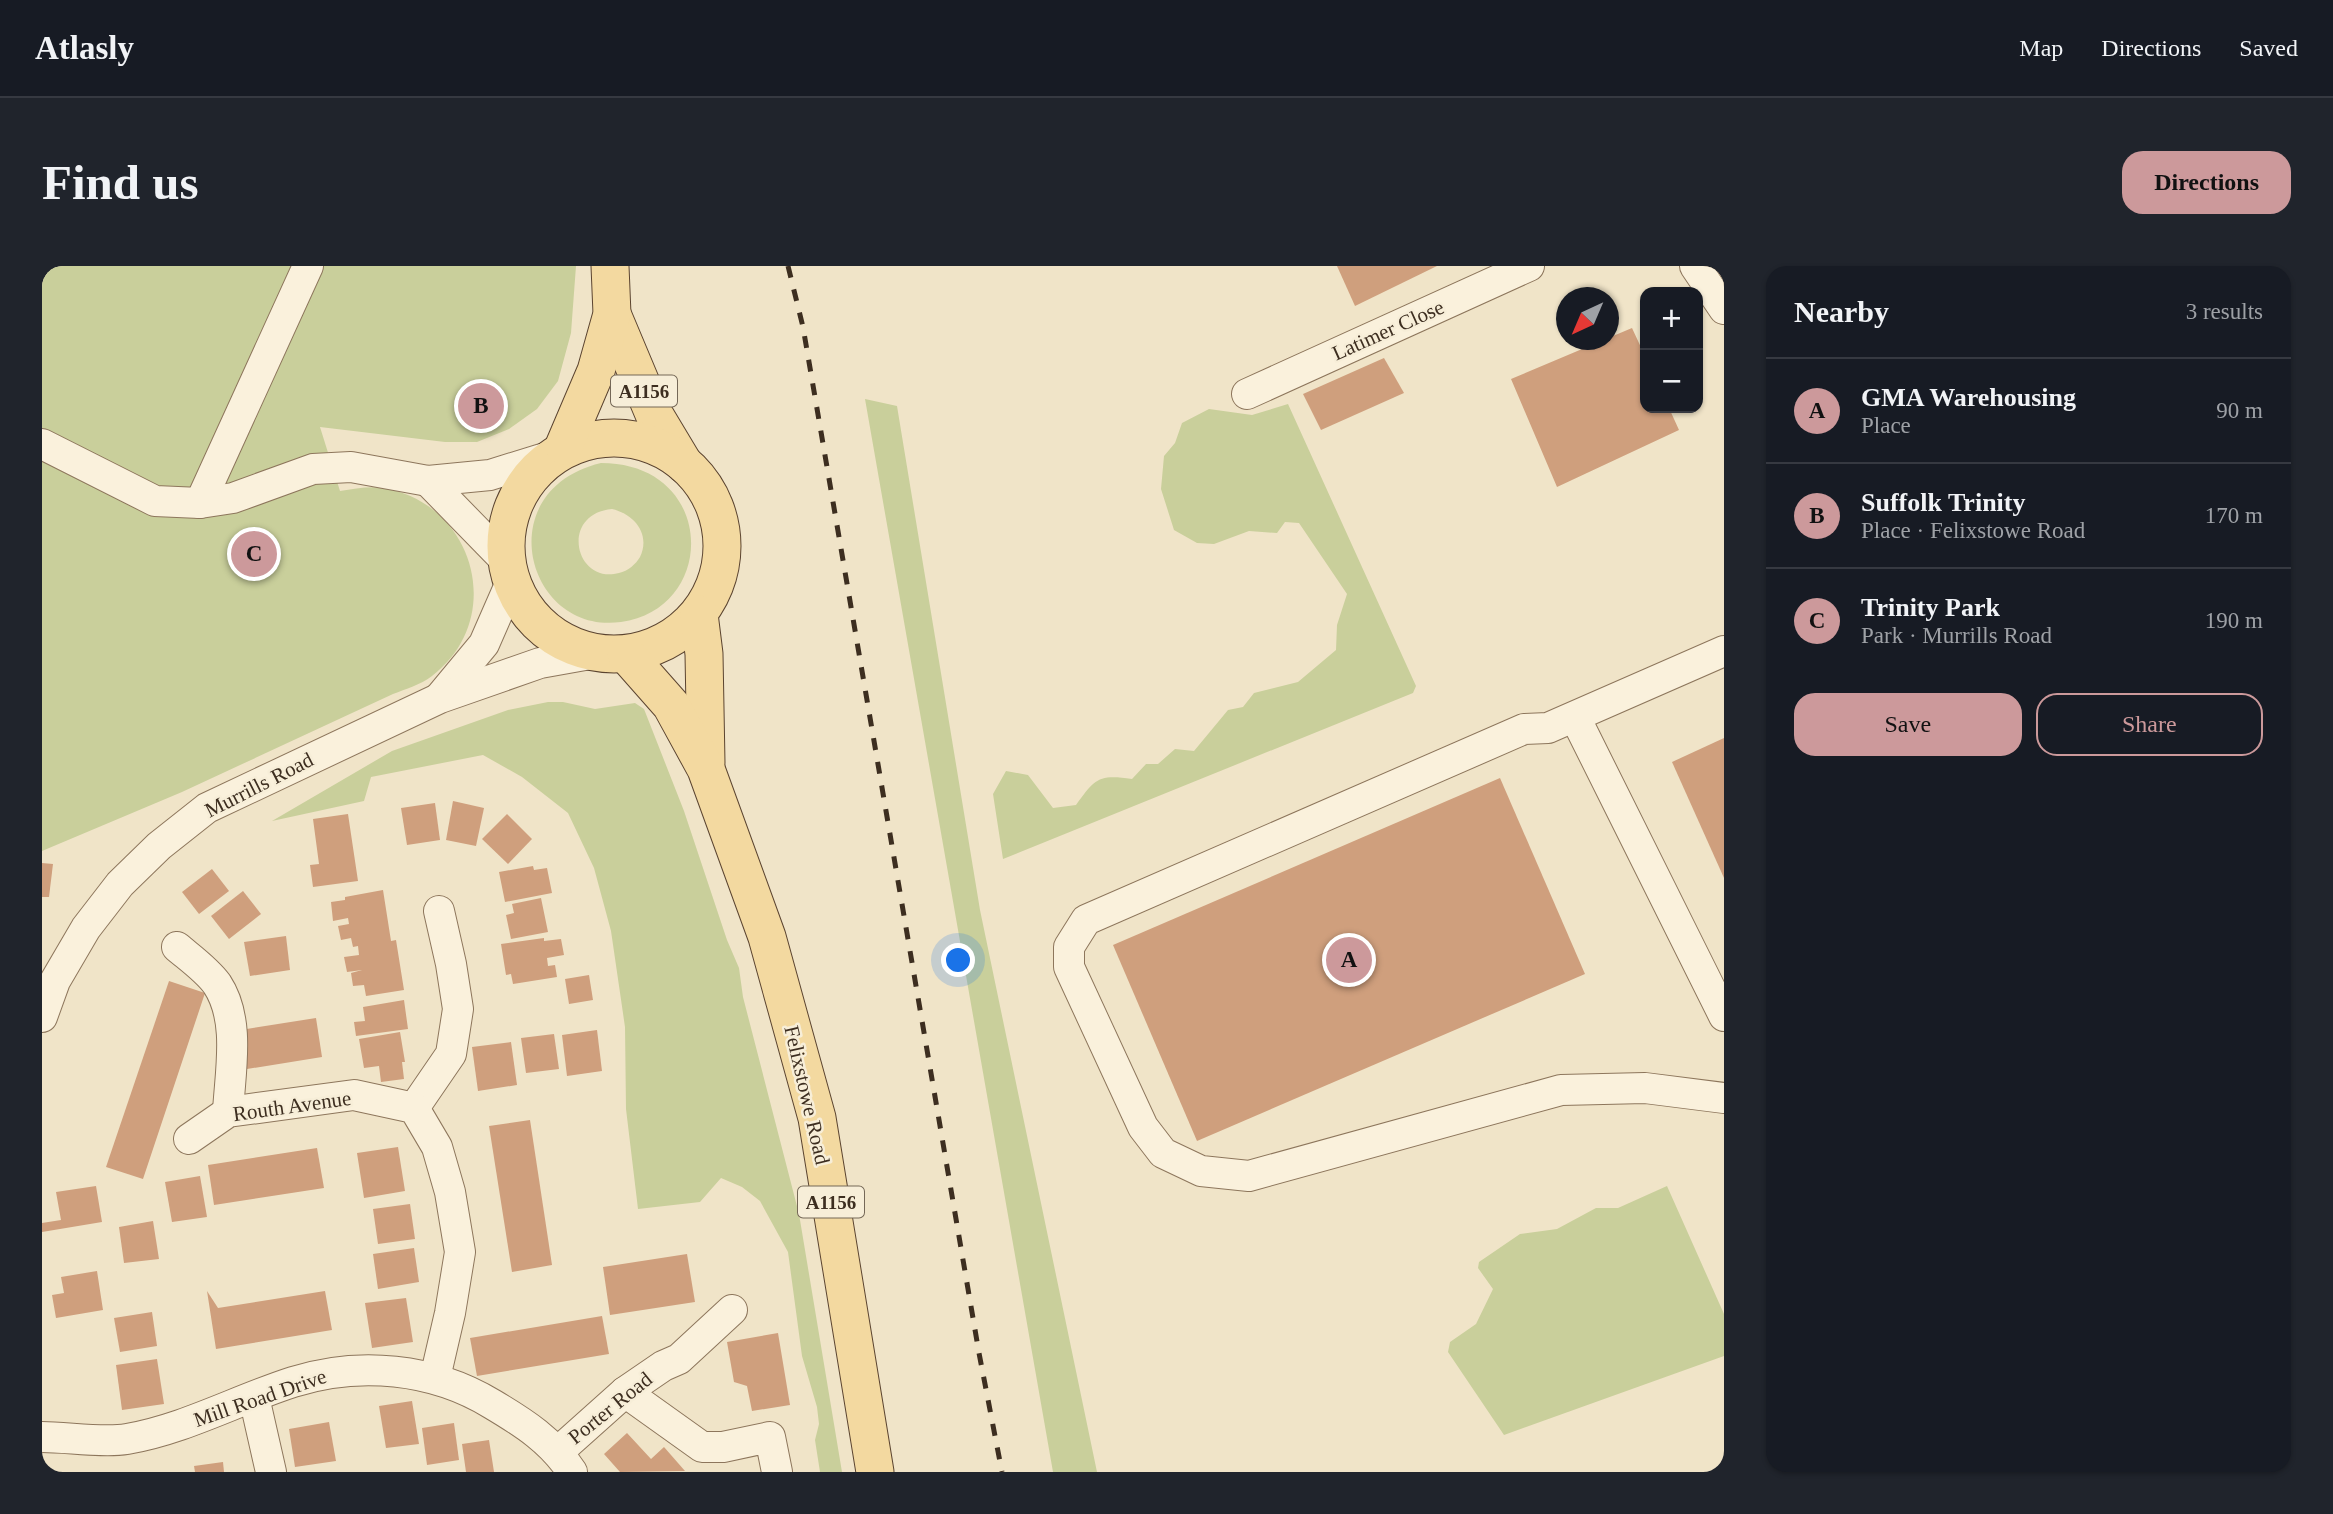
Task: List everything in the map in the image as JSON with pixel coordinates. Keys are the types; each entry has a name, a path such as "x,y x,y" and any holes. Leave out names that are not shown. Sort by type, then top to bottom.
{"main road":[{"name":"A1156","path":"556,452 596,371 612,314 610,266"},
{"name":"A1156","path":"612,314 654,414 684,464"},
{"path":"592,438 618,439 653,446 684,464 705,488 720,521 723,552 716,586 699,614 674,637 652,649 611,653 570,647 551,634 522,601 510,571 505,536 510,510 527,479 556,452 592,438"},
{"name":"Felixstowe Road","path":"699,614 705,654 706,769"},
{"name":"Felixstowe Road","path":"611,653 671,705 706,769 767,937 817,1118 875,1472"}],"street":[{"path":"200,503 308,266"},
{"name":"Latimer Close","path":"1247,394 1529,266"},
{"path":"1695,266 1724,309"},
{"path":"42,444 155,501 200,503 233,498 313,469 351,467 428,481 490,475 556,452"},
{"path":"428,481 510,571"},
{"name":"Murrills Road","path":"440,698 484,644 510,571"},
{"path":"1724,651 1548,729 1524,729 1086,920 1069,947 1069,967 1143,1127 1163,1153 1201,1171 1250,1176 1562,1090 1644,1088 1724,1098"},
{"name":"Murrills Road","path":"42,1017 55,981 86,928 120,884 159,846 207,808 440,698 540,663 611,653"},
{"path":"1576,716 1724,1016"},
{"path":"435,1378 460,1252 450,1192 437,1147 414,1108 452,1054 458,1009 439,911"},
{"path":"177,947 216,982 225,999 231,1024 228,1112"},
{"name":"Routh Avenue","path":"189,1139 228,1112 354,1095 414,1108"},
{"name":"Porter Road","path":"565,1462 625,1392 663,1366 679,1359 732,1310"},
{"name":"Mill Road Drive","path":"42,1437 125,1439 178,1427 294,1382 341,1371 384,1370 435,1378 477,1394 519,1420 565,1462"},
{"path":"625,1392 702,1447 723,1447 770,1437 777,1472"},
{"path":"254,1397 271,1472"}],"green space":[{"path":"42,266 576,266 571,333 558,381 537,409 509,429 477,442 445,442 320,427 340,491 378,487 415,498 440,516 459,539 470,566 474,595 469,625 455,652 432,676 418,684 182,792 42,851"},
{"path":"865,399 897,406 980,910 1097,1472 1053,1472"},
{"path":"1288,404 1416,686 1413,693 1003,859 993,794 1006,771 1028,775 1053,808 1076,805 1098,780 1112,777 1132,779 1146,764 1158,764 1175,749 1194,751 1228,710 1243,707 1254,693 1298,682 1336,650 1337,625 1347,594 1299,523 1285,522 1277,533 1249,531 1214,544 1197,543 1174,530 1161,489 1164,456 1175,443 1182,423 1209,409 1252,415"},
{"path":"601,463 639,469 666,486 684,510 691,537 688,566 675,591 653,611 621,622 588,620 562,606 543,585 533,558 533,529 543,501 566,478","holes":["612,509 638,526 642,533 643,549 638,560 629,569 604,574 592,569 583,559 579,535 585,523 595,514"]},
{"path":"548,702 563,702 595,709 635,703 644,709 684,811 739,968 743,997 799,1214 842,1472 820,1472 815,1440 819,1424 817,1407 802,1356 788,1252 760,1201 742,1187 721,1178 700,1202 638,1209 626,1109 625,1027 611,931 594,868 568,813 522,777 483,755 371,777 364,801 272,821 392,751 508,710"},
{"path":"1667,1186 1724,1314 1724,1356 1504,1435 1448,1352 1450,1342 1476,1324 1493,1289 1478,1268 1479,1262 1520,1234 1557,1229 1596,1208 1618,1208"}],"building":[{"path":"1337,266 1437,266 1355,306"},
{"path":"1632,328 1640,345 1640,413 1671,413 1679,430 1557,487 1511,379 1580,350 1619,350 1619,333"},
{"path":"1384,358 1404,393 1321,430 1303,394"},
{"path":"1724,738 1724,878 1672,762"},
{"path":"1500,778 1585,974 1197,1141 1113,945"},
{"path":"453,801 484,808 476,846 446,840"},
{"path":"435,803 440,840 407,845 401,808"},
{"path":"348,814 358,881 313,887 310,865 319,864 313,819"},
{"path":"507,814 532,839 508,864 482,839"},
{"path":"42,863 53,864 49,897 42,897"},
{"path":"533,866 534,870 547,868 552,893 505,902 499,872"},
{"path":"212,869 229,891 199,914 182,892"},
{"path":"383,890 391,941 396,940 404,990 366,996 364,985 353,986 351,973 362,970 347,972 344,957 359,955 358,946 353,947 351,938 341,940 338,926 349,924 348,918 333,921 331,902"},
{"path":"243,891 261,914 229,939 211,916"},
{"path":"541,898 548,932 511,939 506,915 514,913 512,904"},
{"path":"286,936 290,970 250,976 244,942"},
{"path":"544,938 544,941 561,939 564,955 547,958 548,966 555,965 557,977 513,984 511,974 506,975 501,944"},
{"path":"589,975 593,1000 569,1004 565,979"},
{"path":"169,981 205,993 143,1179 106,1167"},
{"path":"404,1000 408,1029 356,1036 354,1022 365,1021 363,1007"},
{"path":"316,1018 322,1057 241,1070 234,1031"},
{"path":"597,1030 602,1071 567,1076 562,1035"},
{"path":"400,1032 405,1062 402,1062 404,1079 381,1082 379,1066 364,1068 359,1039"},
{"path":"554,1034 559,1069 526,1073 521,1038"},
{"path":"511,1042 517,1085 478,1091 472,1047"},
{"path":"530,1120 552,1265 512,1272 489,1126"},
{"path":"398,1147 405,1191 364,1198 357,1153"},
{"path":"317,1148 324,1188 214,1205 208,1165"},
{"path":"200,1176 207,1217 172,1222 165,1182"},
{"path":"96,1186 102,1222 42,1232 42,1223 61,1220 56,1192"},
{"path":"410,1204 415,1239 378,1244 373,1209"},
{"path":"153,1221 159,1259 124,1263 119,1227"},
{"path":"414,1248 419,1282 378,1289 373,1254"},
{"path":"687,1254 695,1302 610,1315 603,1267"},
{"path":"97,1271 103,1310 56,1318 52,1295 64,1293 61,1277"},
{"path":"207,1291 218,1308 325,1291 332,1330 216,1349"},
{"path":"406,1298 413,1342 372,1348 365,1303"},
{"path":"152,1312 157,1346 120,1352 114,1318"},
{"path":"602,1316 609,1354 477,1376 470,1338"},
{"path":"778,1333 790,1405 752,1411 747,1386 734,1382 727,1342"},
{"path":"157,1359 164,1404 122,1410 116,1365"},
{"path":"412,1401 419,1444 386,1448 379,1406"},
{"path":"329,1422 336,1461 295,1467 289,1429"},
{"path":"454,1423 459,1460 427,1465 422,1428"},
{"path":"627,1433 651,1459 664,1447 685,1471 620,1472 604,1454"},
{"path":"489,1440 494,1472 466,1472 462,1444"},
{"path":"223,1462 224,1472 195,1472 194,1466"}],"railway":[{"path":"788,266 803,327 979,1353 1002,1472"}],"place":[{"name":"Suffolk Trinity","path":"481,406"},
{"name":"Trinity Park","path":"254,554"},
{"name":"GMA Warehousing","path":"1349,960"}]}
